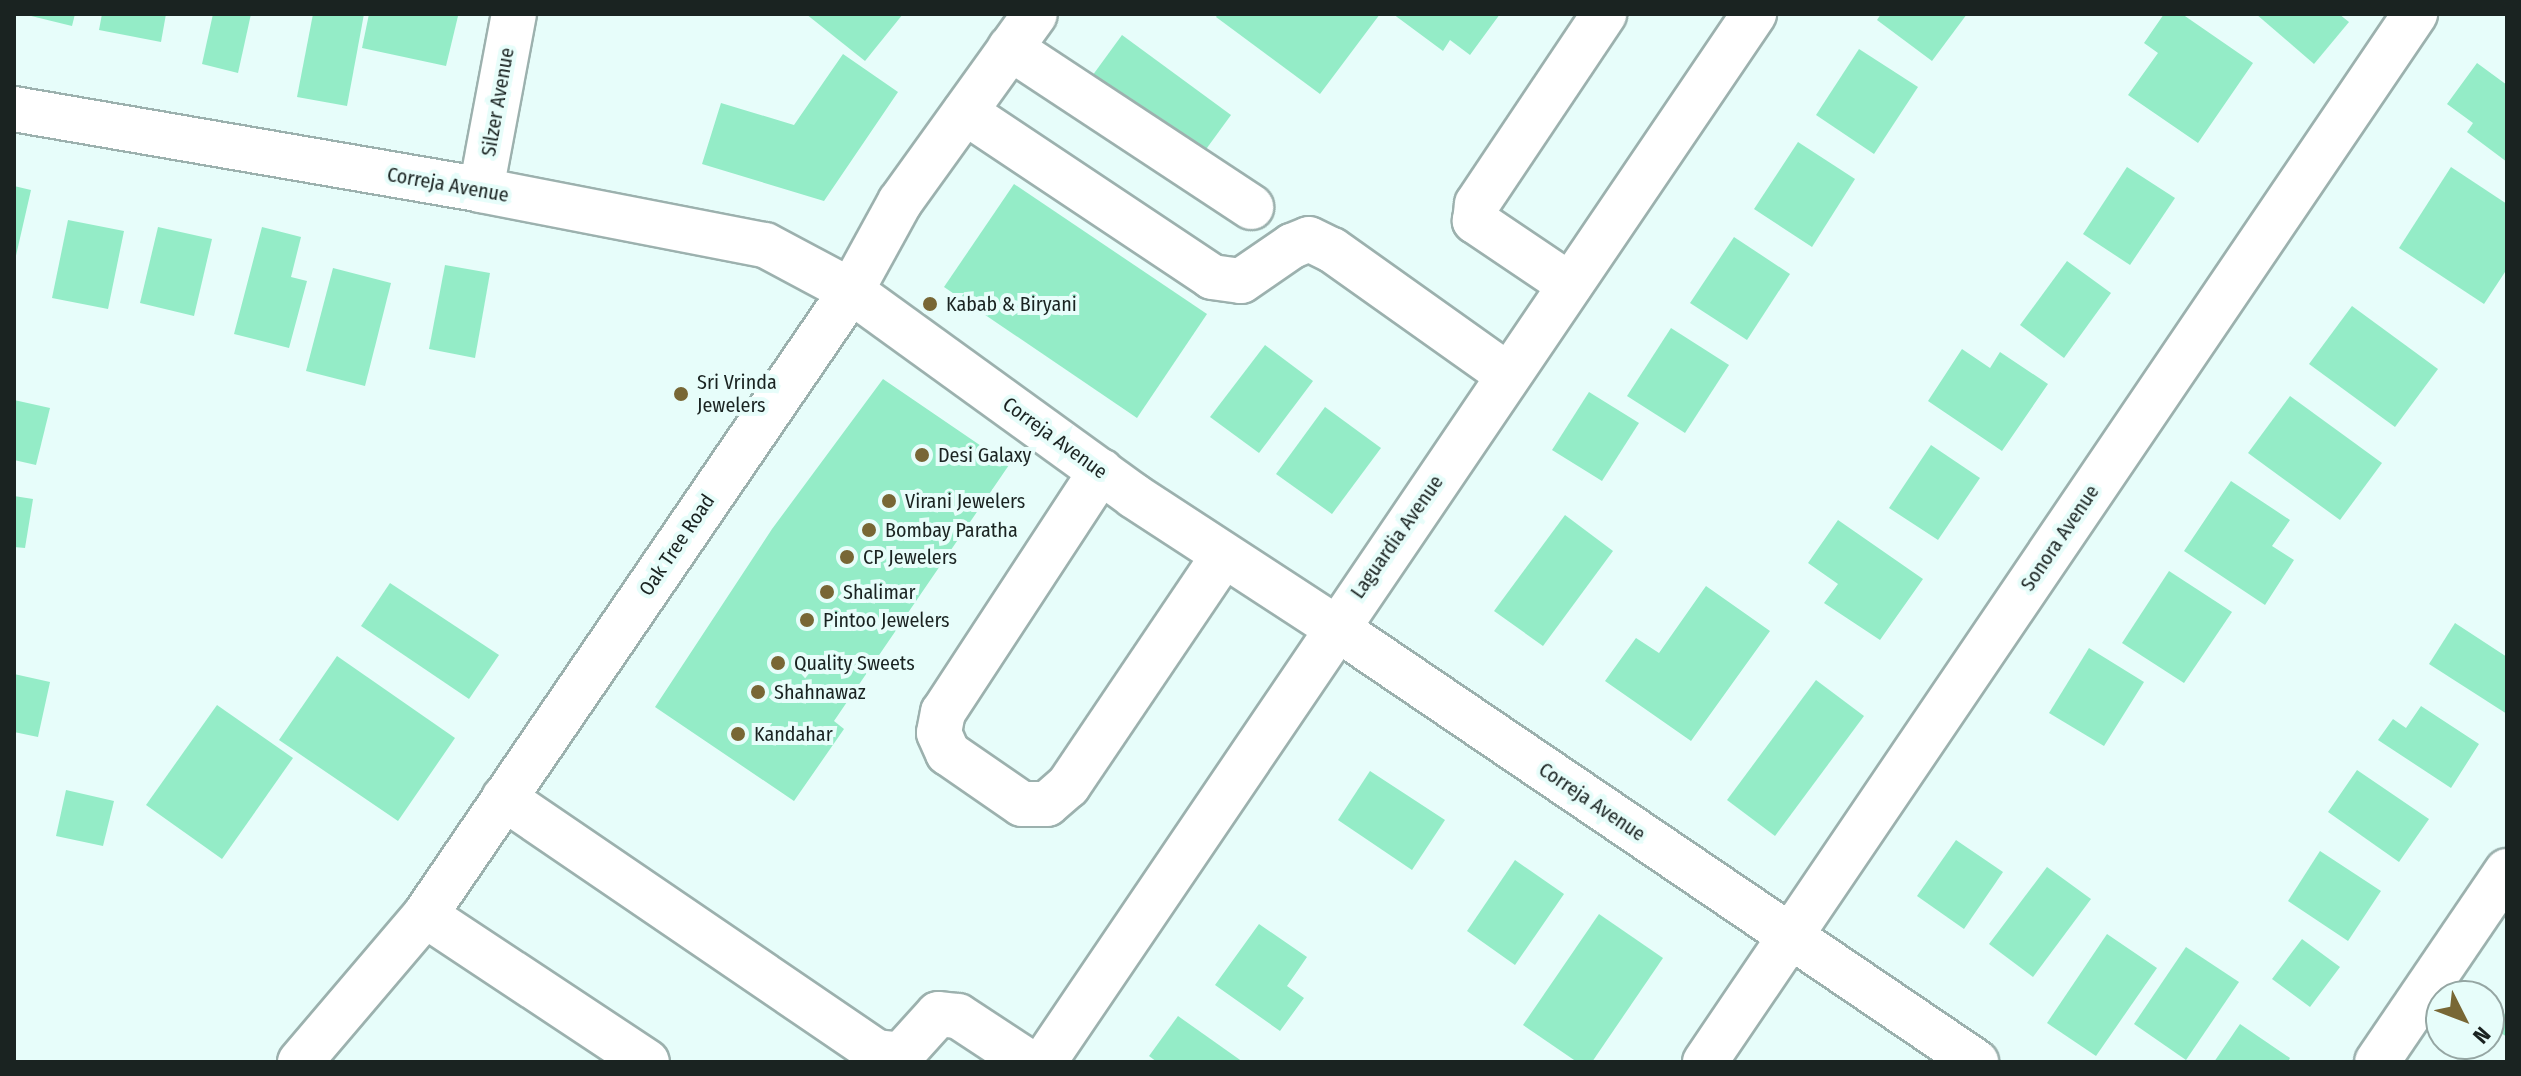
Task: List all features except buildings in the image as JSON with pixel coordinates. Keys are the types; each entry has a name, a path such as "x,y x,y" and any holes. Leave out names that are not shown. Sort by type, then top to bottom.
{"street":[{"name":"Silzer Avenue","path":"481,190 514,14"},
{"path":"1570,285 1475,221 1477,204 1604,14"},
{"name":"Laguardia Avenue","path":"1044,1062 1335,627 1754,14"},
{"name":"Sonora Avenue","path":"1705,1062 2415,14"},
{"path":"1023,31 1251,207"},
{"name":"Oak Tree Road","path":"300,1062 425,915 851,291 900,202 1023,31"},
{"name":"Correja Avenue","path":"14,109 481,190 765,245 851,291 1223,556 1335,627 1976,1062"},
{"path":"965,112 1212,277 1241,281 1292,246 1309,239 1332,250 1508,375"},
{"path":"1101,471 943,712 939,733 948,753 1022,804 1047,804 1068,786 1223,556"},
{"path":"504,798 877,1052 901,1055 938,1014 958,1016 1028,1062"},
{"path":"2377,1062 2507,871"},
{"path":"425,915 647,1062"}],"place":[{"name":"Kabab & Biryani","path":"930,304"},
{"name":"Sri Vrinda Jewelers","path":"681,394"},
{"name":"Desi Galaxy","path":"922,455"},
{"name":"Virani Jewelers","path":"889,501"},
{"name":"Bombay Paratha","path":"869,530"},
{"name":"CP Jewelers","path":"847,557"},
{"name":"Shalimar","path":"827,592"},
{"name":"Pintoo Jewelers","path":"807,620"},
{"name":"Quality Sweets","path":"778,663"},
{"name":"Shahnawaz","path":"758,692"},
{"name":"Kandahar","path":"738,734"}]}
